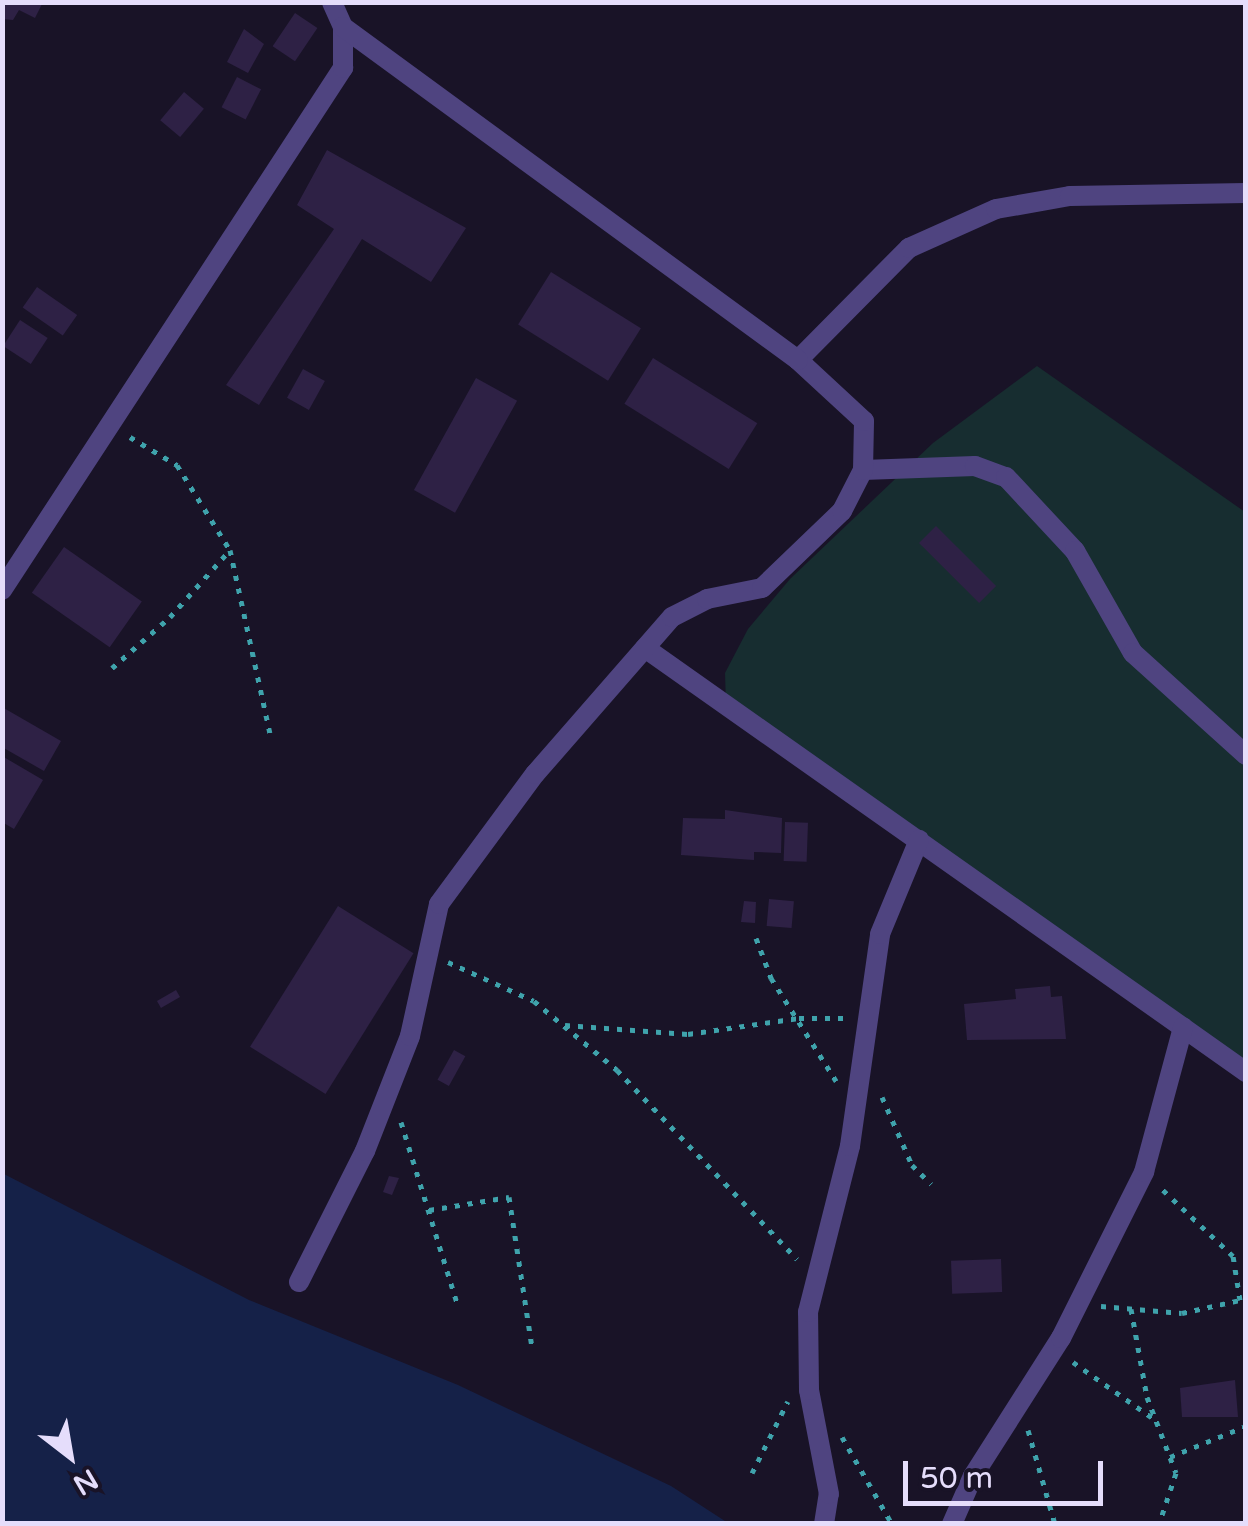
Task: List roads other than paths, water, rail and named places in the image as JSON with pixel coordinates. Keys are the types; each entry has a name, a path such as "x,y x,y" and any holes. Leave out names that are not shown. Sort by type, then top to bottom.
{"street":[{"path":"2,590 343,68 343,27 332,2"},
{"path":"299,1282 410,1036 439,904 534,774 672,617 707,599 762,588 842,511 864,470 864,421 798,360 343,27"},
{"path":"798,360 909,248 996,210 1070,196 1246,193"},
{"path":"864,470 974,466 1006,477 1076,550 1132,653 1246,755"},
{"path":"645,648 1246,1072"},
{"path":"824,1524 829,1494 808,1363 808,1312 850,1146 853,1103 870,1018 880,934 920,840"},
{"path":"952,1524 1054,1349 1144,1172 1183,1027"}],"water":[{"path":"2,1173 249,1300 458,1385 671,1486 728,1523 3,1523"}]}
